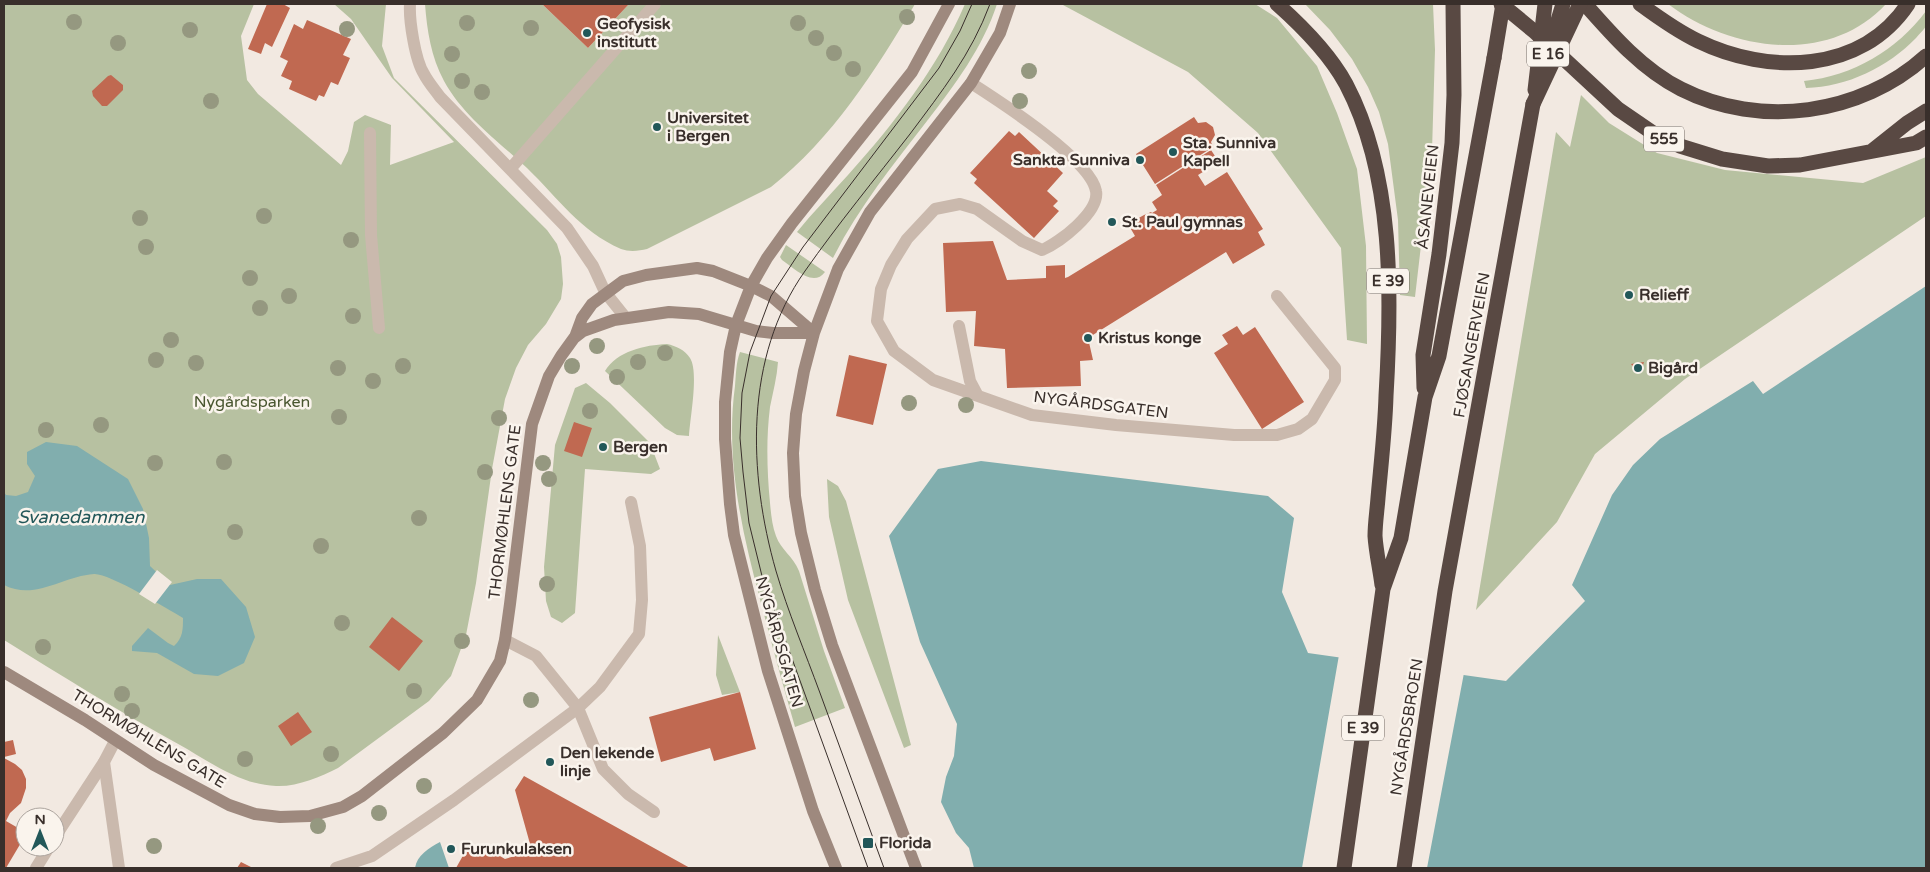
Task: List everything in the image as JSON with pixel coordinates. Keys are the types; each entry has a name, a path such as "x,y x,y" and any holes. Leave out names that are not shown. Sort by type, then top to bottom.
{"highway":[{"name":"E 39","path":"1277,4 1303,26 1345,83 1360,114 1369,141 1379,184 1385,230 1388,278 1386,396 1375,536 1383,589"},
{"name":"ÅSANEVEIEN","path":"1425,397 1424,354 1440,246 1452,143 1453,4"},
{"name":"E 39","path":"1344,868 1383,589 1400,538 1425,397 1439,356 1494,58 1502,4"},
{"name":"555","path":"1502,4 1618,110 1653,133 1680,146 1722,159 1768,166 1800,165 1872,151"},
{"name":"E 16","path":"1533,104 1545,4"},
{"name":"E 16","path":"1533,104 1563,4"},
{"path":"1533,104 1580,4"},
{"path":"1585,4 1625,47 1648,68 1689,92 1714,103 1750,110 1789,112 1822,108 1857,99 1889,85 1926,56"},
{"path":"1640,4 1668,24 1699,42 1733,55 1787,64 1816,62 1846,54 1873,40 1890,27 1908,4"},
{"name":"FJØSANGERVEIEN","path":"1445,591 1533,104"},
{"path":"1872,151 1907,123 1926,111"},
{"path":"1872,151 1916,143 1926,137"},
{"name":"NYGÅRDSBROEN","path":"1404,868 1445,591"}],"main road":[{"name":"NYGÅRDSGATEN","path":"836,868 813,811 768,671 734,535 725,439 725,402 730,352 736,325 751,286 784,234 912,72 949,4"},
{"path":"916,868 832,645 815,590 801,533 795,496 793,453 798,406 814,333 838,269 870,212 971,83 1000,33 1010,4"},
{"name":"THORMØHLENS GATE","path":"574,338 582,318 592,304 605,292 623,281 673,270 697,268 713,271 771,296 814,333"},
{"name":"THORMØHLENS GATE","path":"4,672 85,720 154,765 229,806 255,814 280,817 310,816 343,806 362,796 443,733 477,700 500,661 505,640 532,424 549,376 560,356 574,338 583,331 595,326 625,317 669,312 688,312 756,331 814,333"}],"street":[{"path":"410,4 409,12 414,42 423,73 440,97 511,168 567,228 593,266 605,292 625,317"},
{"path":"511,168 655,4"},
{"name":"NYGÅRDSGATEN","path":"971,83 1012,110 1077,161 1094,182 1097,193 1095,204 1076,227 1054,245 1042,250 1022,241 977,209 960,204 935,209 907,239 890,265 881,289 876,321 894,351 933,380 1032,415 1116,425 1234,435 1277,435 1298,429 1312,419 1335,380 1335,368 1277,296"},
{"path":"370,133 371,234 379,328"},
{"path":"959,326 970,381 978,396"},
{"path":"336,868 372,856 462,795 578,708 600,687 639,634 642,600 640,546 631,502"},
{"path":"505,640 536,656 578,708 603,770 628,794 654,812"},
{"path":"65,822 104,762 115,741"},
{"path":"104,762 119,868"},
{"path":"36,868 43,857"}],"green space":[{"name":"Nygårdsparken","path":"4,4 254,4 241,36 247,80 258,94 341,165 348,151 354,122 365,115 391,125 390,165 454,142 392,78 351,19 334,4 386,4 382,46 394,78 547,230 557,244 561,257 563,284 561,299 546,324 528,345 516,368 505,399 466,635 451,676 429,701 338,768 316,778 292,785 276,786 250,782 226,772 135,720 4,640"},
{"name":"Universitet i Bergen","path":"425,4 542,4 588,48 629,4 915,4 885,54 833,125 793,168 771,187 647,249 627,251 606,242 581,223 527,168 461,106 444,81 436,62 428,33"},
{"path":"965,4 997,4 984,35 967,65 948,94 865,204 833,258 797,232 882,136 914,94 942,50"},
{"path":"1064,4 1255,4 1277,18 1317,66 1337,113 1357,169 1366,246 1367,344 1347,340 1341,248 1258,133 1188,72"},
{"path":"1305,4 1433,4 1435,50 1432,151 1415,297 1400,295 1398,220 1388,144 1379,112 1368,87 1352,59 1330,30"},
{"path":"1668,4 1886,4 1863,24 1837,37 1808,44 1779,45 1749,41 1720,33 1693,20"},
{"path":"1926,11 1926,26 1924,29 1893,58 1866,74 1837,84 1806,88 1804,81 1822,78 1856,67 1888,49 1902,38"},
{"path":"1581,95 1609,123 1657,153 1725,170 1863,183 1926,157 1926,216 1685,379 1595,454 1557,522 1476,610 1556,132 1570,147"},
{"path":"786,245 825,272 815,278 798,272 780,257"},
{"path":"667,344 677,347 686,353 693,365 694,384 689,436 677,435 665,428 605,371 617,358 632,350"},
{"path":"740,352 778,362 770,407 767,443 770,507 773,524 778,541 794,561 799,571 824,651 845,708 795,727 754,576 737,495 732,441 732,413 736,369"},
{"path":"586,383 610,403 650,443 660,469 651,474 585,469 575,613 562,623 551,617 546,601 544,567 555,445 575,388"},
{"path":"827,479 838,486 846,501 911,745 904,748 848,600 829,517"},
{"path":"718,635 740,692 722,695 716,675"}],"water":[{"path":"1926,286 1926,868 974,868 969,848 956,833 941,802 946,777 954,756 957,724 920,642 889,536 938,469 981,461 1268,496 1294,518 1282,592 1308,653 1506,681 1585,601 1572,585 1612,495 1633,465 1660,439 1753,381 1763,394"},
{"name":"Svanedammen","path":"46,442 77,446 128,479 143,509 149,538 150,566 170,585 197,579 221,579 246,607 255,637 244,663 218,676 194,674 157,653 132,651 132,646 148,628 174,646 181,637 183,618 138,592 102,575 83,576 38,589 15,589 4,585 4,492 6,495 16,496 28,492 35,476 27,464 27,452"},
{"path":"440,842 449,868 415,868 418,859 428,849"}],"pier":[{"path":"157,570 172,582 155,604 139,594"},
{"path":"1339,655 1464,673 1427,868 1302,868"}],"building":[{"path":"267,4 283,4 290,8 272,47 265,43 261,54 248,49"},
{"name":"Geofysisk institutt","path":"542,4 629,4 588,48"},
{"path":"307,20 351,39 343,55 350,58 338,85 331,82 324,97 319,95 316,101 289,89 292,81 281,76 288,61 280,57 294,24 303,29"},
{"path":"111,75 123,85 123,90 107,106 102,106 93,96 92,91"},
{"name":"Sta. Sunniva Kapell","path":"1194,117 1198,123 1206,122 1213,127 1215,135 1211,142 1213,147 1155,184 1136,154"},
{"path":"1009,131 1015,136 1019,132 1063,173 1047,191 1058,201 1053,206 1059,211 1034,238 974,183 977,179 970,173"},
{"path":"1211,150 1219,162 1198,175 1205,186 1227,172 1263,229 1258,232 1265,245 1233,264 1226,252 1088,338 1093,360 1080,361 1081,386 1007,388 1005,349 974,346 976,311 946,312 943,243 993,241 1007,280 1046,278 1046,266 1065,265 1065,278 1068,277 1135,236 1128,224 1157,210 1152,202 1162,195 1156,185"},
{"path":"1237,326 1243,335 1255,327 1304,402 1262,429 1214,353 1228,344 1222,335"},
{"path":"849,355 887,364 873,425 836,416"},
{"name":"Bigård","path":"1644,362 1640,373 1637,373 1631,364"},
{"path":"574,422 592,428 582,457 564,451"},
{"path":"392,617 423,641 399,671 369,647"},
{"path":"740,692 756,749 714,761 710,748 661,762 649,717"},
{"path":"298,712 312,732 291,746 278,726"},
{"path":"13,740 16,754 4,757 4,742"},
{"path":"4,758 22,770 26,779 26,788 21,803 10,813 6,821 15,826 15,853 6,868 4,868"},
{"path":"524,776 690,868 456,868 465,852 486,848 505,859 532,851 515,790"},
{"path":"241,862 253,868 237,868"}],"tram line":[{"path":"868,868 762,576 749,523 743,472 740,438 742,393 750,352 771,296 803,247 939,68 960,31 972,4"},
{"path":"884,868 791,617 776,571 760,495 757,456 757,416 762,378 771,340 785,305 805,271 830,236 910,134 944,87 974,40 990,4"}],"place":[{"name":"Geofysisk institutt","path":"587,33"},
{"name":"Universitet i Bergen","path":"657,127"},
{"name":"Sta. Sunniva Kapell","path":"1173,152"},
{"name":"Sankta Sunniva","path":"1140,160"},
{"name":"St. Paul gymnas","path":"1112,222"},
{"name":"Relieff","path":"1629,295"},
{"name":"Kristus konge","path":"1088,338"},
{"name":"Bigård","path":"1638,368"},
{"name":"Bergen","path":"603,447"},
{"name":"Den lekende linje","path":"550,762"},
{"name":"Florida","path":"868,843"},
{"name":"Furunkulaksen","path":"451,849"}]}
